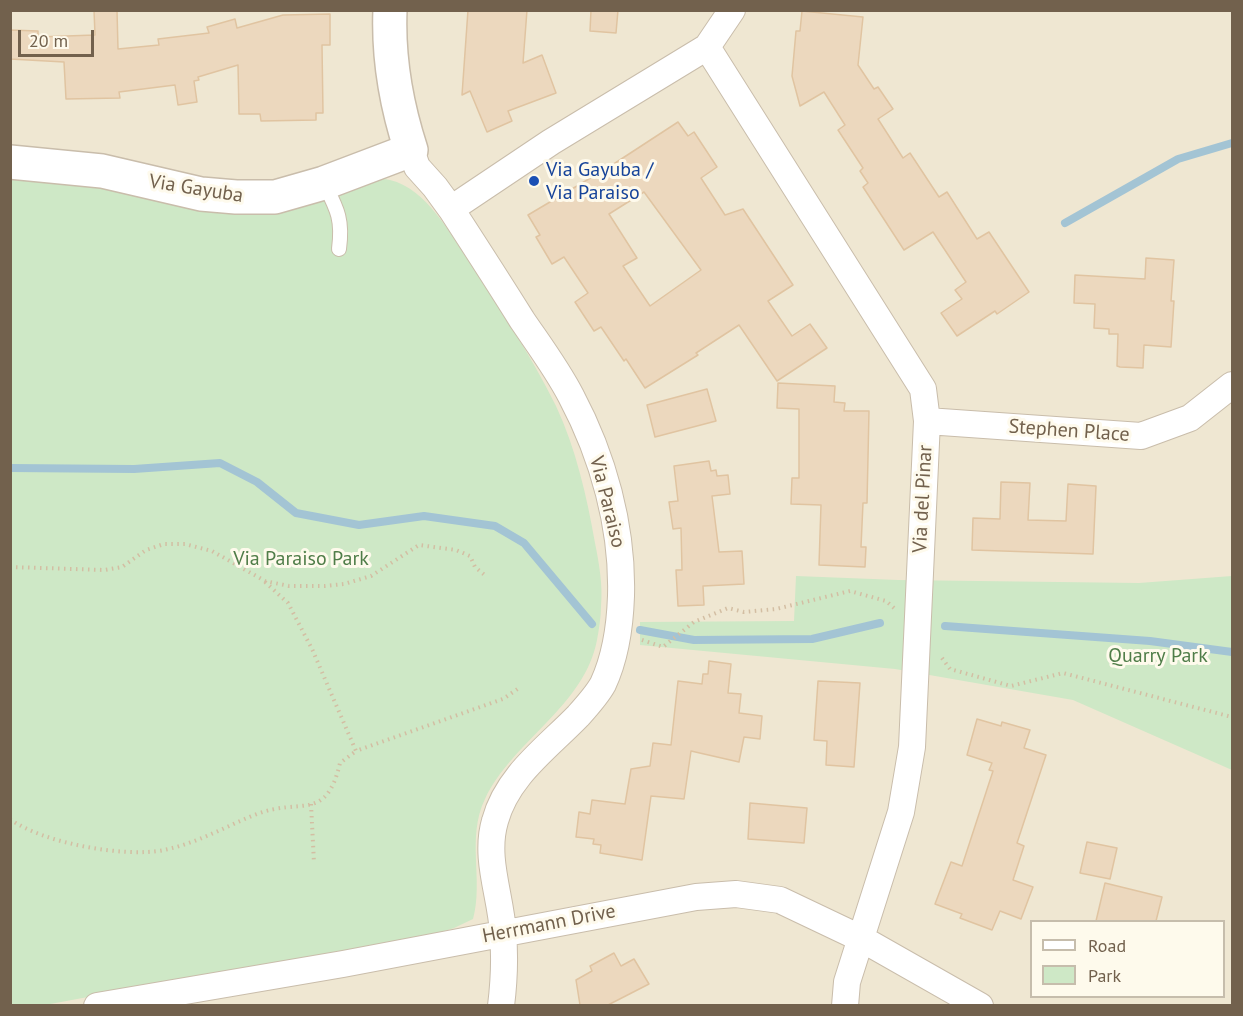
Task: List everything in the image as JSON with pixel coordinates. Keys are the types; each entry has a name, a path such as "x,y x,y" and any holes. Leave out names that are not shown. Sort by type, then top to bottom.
{"street":[{"name":"Via Paraiso","path":"390,10 392,74 400,115 417,168 451,209 571,395 602,469 617,531 621,561 621,612 618,632 611,663 602,686 573,720 531,760 499,808 491,838 503,932 501,1005"},
{"path":"451,209 551,142 707,46 732,10"},
{"name":"Via del Pinar","path":"707,46 923,389 927,421 912,747 901,812 847,982 845,1005"},
{"name":"Via Gayuba","path":"10,162 102,171 201,194 236,198 275,197 324,183 411,150"},
{"name":"Stephen Place","path":"927,421 1141,436 1190,418 1233,385"},
{"name":"Herrmann Drive","path":"97,1005 151,1000 696,897 736,894 780,900 862,939 980,1005"}],"lane":[{"path":"324,183 339,214 341,234 339,249"}],"path":[{"path":"10,567 105,570 122,567 146,550 164,544 185,544 212,551 265,581 288,603 312,649 356,751"},
{"path":"265,581 298,586 344,584 371,576 419,545 456,550 470,556 476,567 487,577"},
{"path":"618,632 663,647 694,622 728,608 744,612 776,609 850,591 886,601 918,626 950,669 1011,686 1063,673 1233,717"},
{"path":"10,819 18,825 45,836 88,848 133,852 163,851 212,835 255,814 274,808 317,803 328,796 340,763 356,751 503,699 519,688"},
{"path":"311,804 314,863"}],"shaded area":[{"path":"10,11 1232,11 1232,1005 11,1005"}],"green space":[{"name":"Via Paraiso Park","path":"10,175 113,183 264,213 299,208 367,181 390,180 415,193 437,214 515,333 556,406 575,456 599,566 601,614 590,664 578,685 512,759 497,778 485,799 479,814 477,829 477,889 473,919 454,928 422,938 45,1005 11,1005"},
{"name":"Quarry Park","path":"796,576 898,580 1139,583 1232,576 1232,770 1073,700 895,669 640,645 640,622 794,621"}],"building":[{"path":"94,10 117,10 118,49 159,45 158,39 209,33 207,27 235,19 237,28 283,15 330,14 330,45 322,45 323,113 316,113 316,120 261,121 260,114 239,114 238,65 198,77 199,80 194,81 197,102 178,105 175,85 119,92 120,98 66,99 64,62 10,59 10,30 38,31 38,37 95,35"},
{"path":"468,10 527,10 523,63 542,55 556,93 508,111 512,121 487,132 470,91 462,95"},
{"path":"591,10 618,10 616,33 590,31"},
{"path":"802,11 863,17 858,65 874,89 878,87 893,109 878,119 903,158 910,153 939,197 947,192 977,239 989,232 1029,292 997,314 995,311 957,336 941,313 962,299 955,290 966,282 933,232 904,250 863,187 868,183 860,171 863,168 838,130 845,125 824,92 800,106 792,76 796,31 800,31"},
{"path":"678,122 688,136 694,132 717,167 701,178 725,215 743,209 793,285 768,301 792,336 810,324 827,348 777,381 739,325 696,353 698,355 645,388 601,327 594,331 575,302 588,293 564,257 552,264 536,237 540,235 528,215 609,167","holes":["644,192 701,270 650,306 623,266 637,258 609,214"]},
{"path":"1146,258 1174,260 1171,347 1144,345 1143,368 1120,367 1117,366 1118,334 1109,334 1109,329 1094,328 1095,304 1074,303 1075,275 1145,279"},
{"path":"778,383 835,386 834,402 845,403 844,411 869,411 867,503 863,503 861,547 866,547 865,567 819,565 821,505 791,504 792,478 799,478 799,409 777,408"},
{"path":"707,389 716,421 655,437 647,405"},
{"path":"709,461 711,471 716,470 717,476 728,475 730,494 712,496 719,552 742,551 744,584 703,586 704,605 678,606 676,570 682,570 681,528 673,529 669,502 678,501 674,466"},
{"path":"1001,482 1030,483 1028,520 1066,521 1068,484 1096,486 1093,554 972,550 973,518 1000,519"},
{"path":"709,661 731,664 728,693 741,694 739,713 762,716 760,739 744,737 739,762 691,751 684,799 651,796 642,860 600,853 601,845 593,844 594,839 576,837 579,812 590,814 592,800 625,804 631,769 650,766 653,743 671,745 678,681 702,684 703,674 708,674"},
{"path":"818,681 860,683 854,767 826,765 827,741 814,740"},
{"path":"977,719 1001,726 1002,722 1030,730 1024,748 1046,755 1017,843 1024,846 1013,880 1033,887 1021,919 1000,911 992,930 960,918 962,914 935,904 951,862 962,866 993,771 989,770 992,763 967,755"},
{"path":"750,803 807,808 804,843 748,839"},
{"path":"1087,842 1117,848 1110,879 1080,873"},
{"path":"1105,883 1162,897 1156,920 1096,920"},
{"path":"614,953 621,966 634,959 649,984 608,1005 580,1005 576,980 592,971 590,966"}],"waterway":[{"path":"1065,223 1178,159 1232,143"},
{"path":"10,468 134,469 220,463 257,482 296,513 359,525 424,516 495,526 524,543 592,624"},
{"path":"640,630 694,640 812,639 880,623"},
{"path":"945,626 1150,641 1232,652"}],"place":[{"name":"Via Gayuba / Via Paraiso","path":"534,181"}]}
